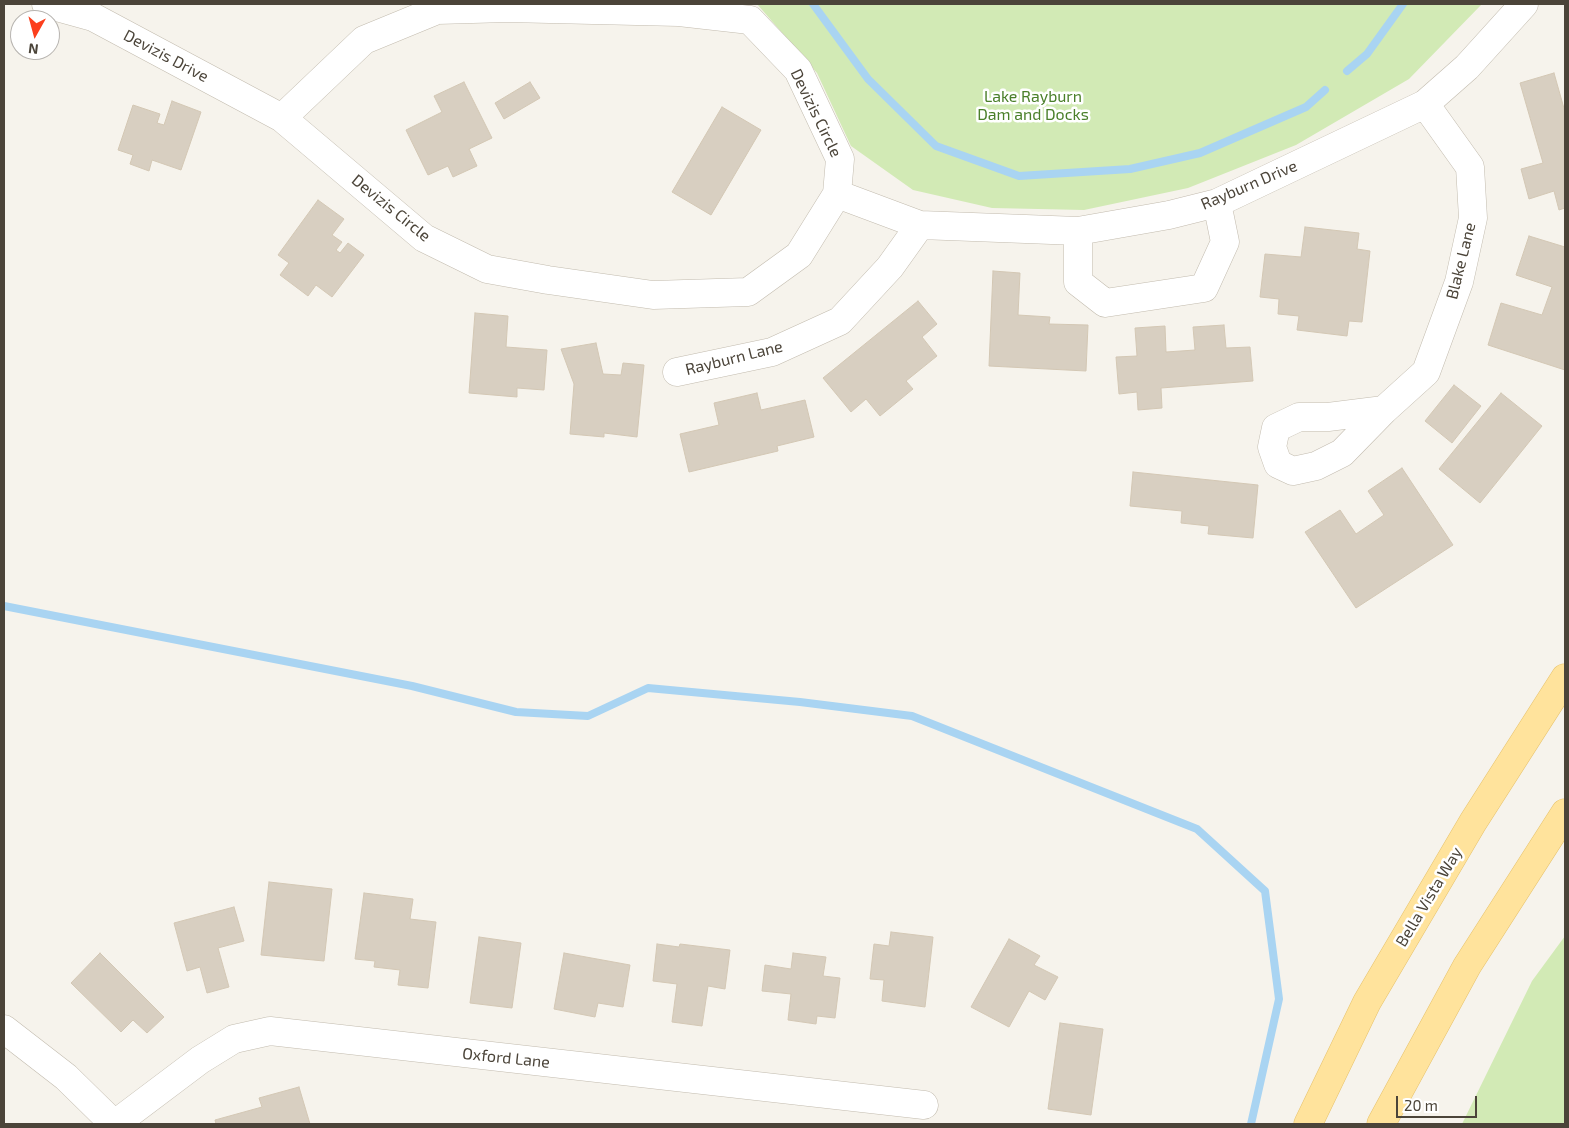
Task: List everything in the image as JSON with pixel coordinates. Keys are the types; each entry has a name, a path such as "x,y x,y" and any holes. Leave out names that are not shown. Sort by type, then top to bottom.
{"main road":[{"name":"Bella Vista Way","path":"1308,1124 1367,1002 1473,822 1565,678"},
{"path":"1382,1124 1467,966 1565,814"}],"street":[{"name":"Devizis Drive","path":"46,4 93,17 282,118"},
{"name":"Rayburn Drive","path":"837,194 920,225 1078,231 1169,216 1216,203 1425,104 1467,67 1524,4"},
{"name":"Devizis Circle","path":"507,8 679,12 750,20 798,70 840,159 837,194 800,255 748,292 653,294 548,280 487,269 424,238 282,118 364,40 437,10 507,8"},
{"name":"Blake Lane","path":"1384,410 1426,372 1459,282 1473,218 1470,167 1425,104"},
{"path":"1078,231 1078,282 1106,303 1204,288 1225,242 1216,203"},
{"name":"Rayburn Lane","path":"677,372 772,352 840,321 890,266 920,225"},
{"path":"4,1029 66,1077 114,1124"},
{"name":"Oxford Lane","path":"114,1124 200,1060 234,1039 270,1031 924,1105"}],"green space":[{"name":"Lake Rayburn Dam and Docks","path":"757,4 1482,4 1409,79 1296,145 1188,188 1084,210 992,208 913,190 851,146 817,73"},
{"path":"1565,936 1565,1124 1462,1124 1532,981"}],"building":[{"path":"1554,73 1565,112 1565,208 1559,210 1554,191 1529,199 1521,169 1543,163 1520,83"},
{"path":"464,82 492,138 469,149 477,166 453,177 448,166 428,175 406,130 442,112 434,96"},
{"path":"530,82 540,98 504,119 495,103"},
{"path":"172,101 201,112 181,170 152,160 149,171 130,164 133,155 118,150 133,105 160,114 157,123 164,125"},
{"path":"722,107 761,130 711,215 672,192"},
{"path":"318,200 344,219 332,235 342,242 336,250 340,253 348,243 364,255 332,297 316,285 308,296 280,275 289,263 278,255"},
{"path":"1305,227 1359,233 1357,249 1370,251 1362,322 1349,321 1347,336 1297,330 1299,316 1278,314 1279,299 1260,297 1265,254 1301,257"},
{"path":"1529,236 1565,247 1565,370 1488,345 1501,303 1542,315 1552,287 1516,275"},
{"path":"993,271 1020,273 1018,315 1050,317 1049,324 1088,325 1086,371 989,366"},
{"path":"918,301 937,324 922,337 937,356 906,381 913,389 880,416 866,399 851,412 823,378"},
{"path":"475,313 508,316 506,347 547,350 544,390 517,388 517,397 469,393"},
{"path":"1224,325 1226,348 1250,347 1253,381 1161,388 1162,408 1138,410 1137,392 1119,394 1116,357 1137,356 1135,328 1165,326 1166,352 1195,350 1193,327"},
{"path":"596,343 603,374 621,375 623,363 644,365 637,437 604,433 604,437 570,434 574,384 561,349"},
{"path":"1454,385 1481,406 1452,443 1425,421"},
{"path":"757,393 761,410 805,400 814,437 777,446 778,451 689,472 680,434 719,425 714,403"},
{"path":"1501,393 1542,426 1480,503 1439,469"},
{"path":"1402,468 1453,545 1356,608 1305,532 1340,510 1356,534 1384,515 1368,491"},
{"path":"1133,472 1258,485 1253,538 1208,534 1209,526 1181,523 1182,511 1130,506"},
{"path":"269,882 332,889 324,961 261,955"},
{"path":"364,893 413,899 410,919 436,922 428,988 398,985 400,970 374,967 375,961 355,959"},
{"path":"234,907 244,941 218,948 229,987 207,993 200,967 187,971 174,923"},
{"path":"891,932 933,937 925,1007 882,1001 884,980 870,979 874,944 889,946"},
{"path":"479,937 521,943 512,1008 470,1003"},
{"path":"1009,939 1040,956 1034,965 1058,977 1045,1000 1029,991 1009,1027 971,1007"},
{"path":"657,944 679,947 680,944 730,950 725,989 708,986 702,1026 672,1022 677,984 653,981"},
{"path":"100,953 164,1017 147,1033 133,1020 121,1032 71,983"},
{"path":"564,953 630,965 623,1007 598,1003 595,1017 554,1009"},
{"path":"793,953 826,957 823,976 840,978 835,1018 817,1016 816,1024 788,1020 791,994 762,991 765,965 791,969"},
{"path":"1060,1023 1103,1029 1091,1115 1048,1109"},
{"path":"299,1087 310,1124 216,1124 215,1120 262,1107 259,1098"}],"waterway":[{"path":"813,4 868,79 936,146 1019,176 1130,169 1200,153 1306,107 1325,90"},
{"path":"1347,71 1367,54 1403,4"},
{"path":"4,606 412,686 516,712 588,716 648,688 800,702 912,716 1197,829 1265,891 1279,999 1251,1124"}]}
